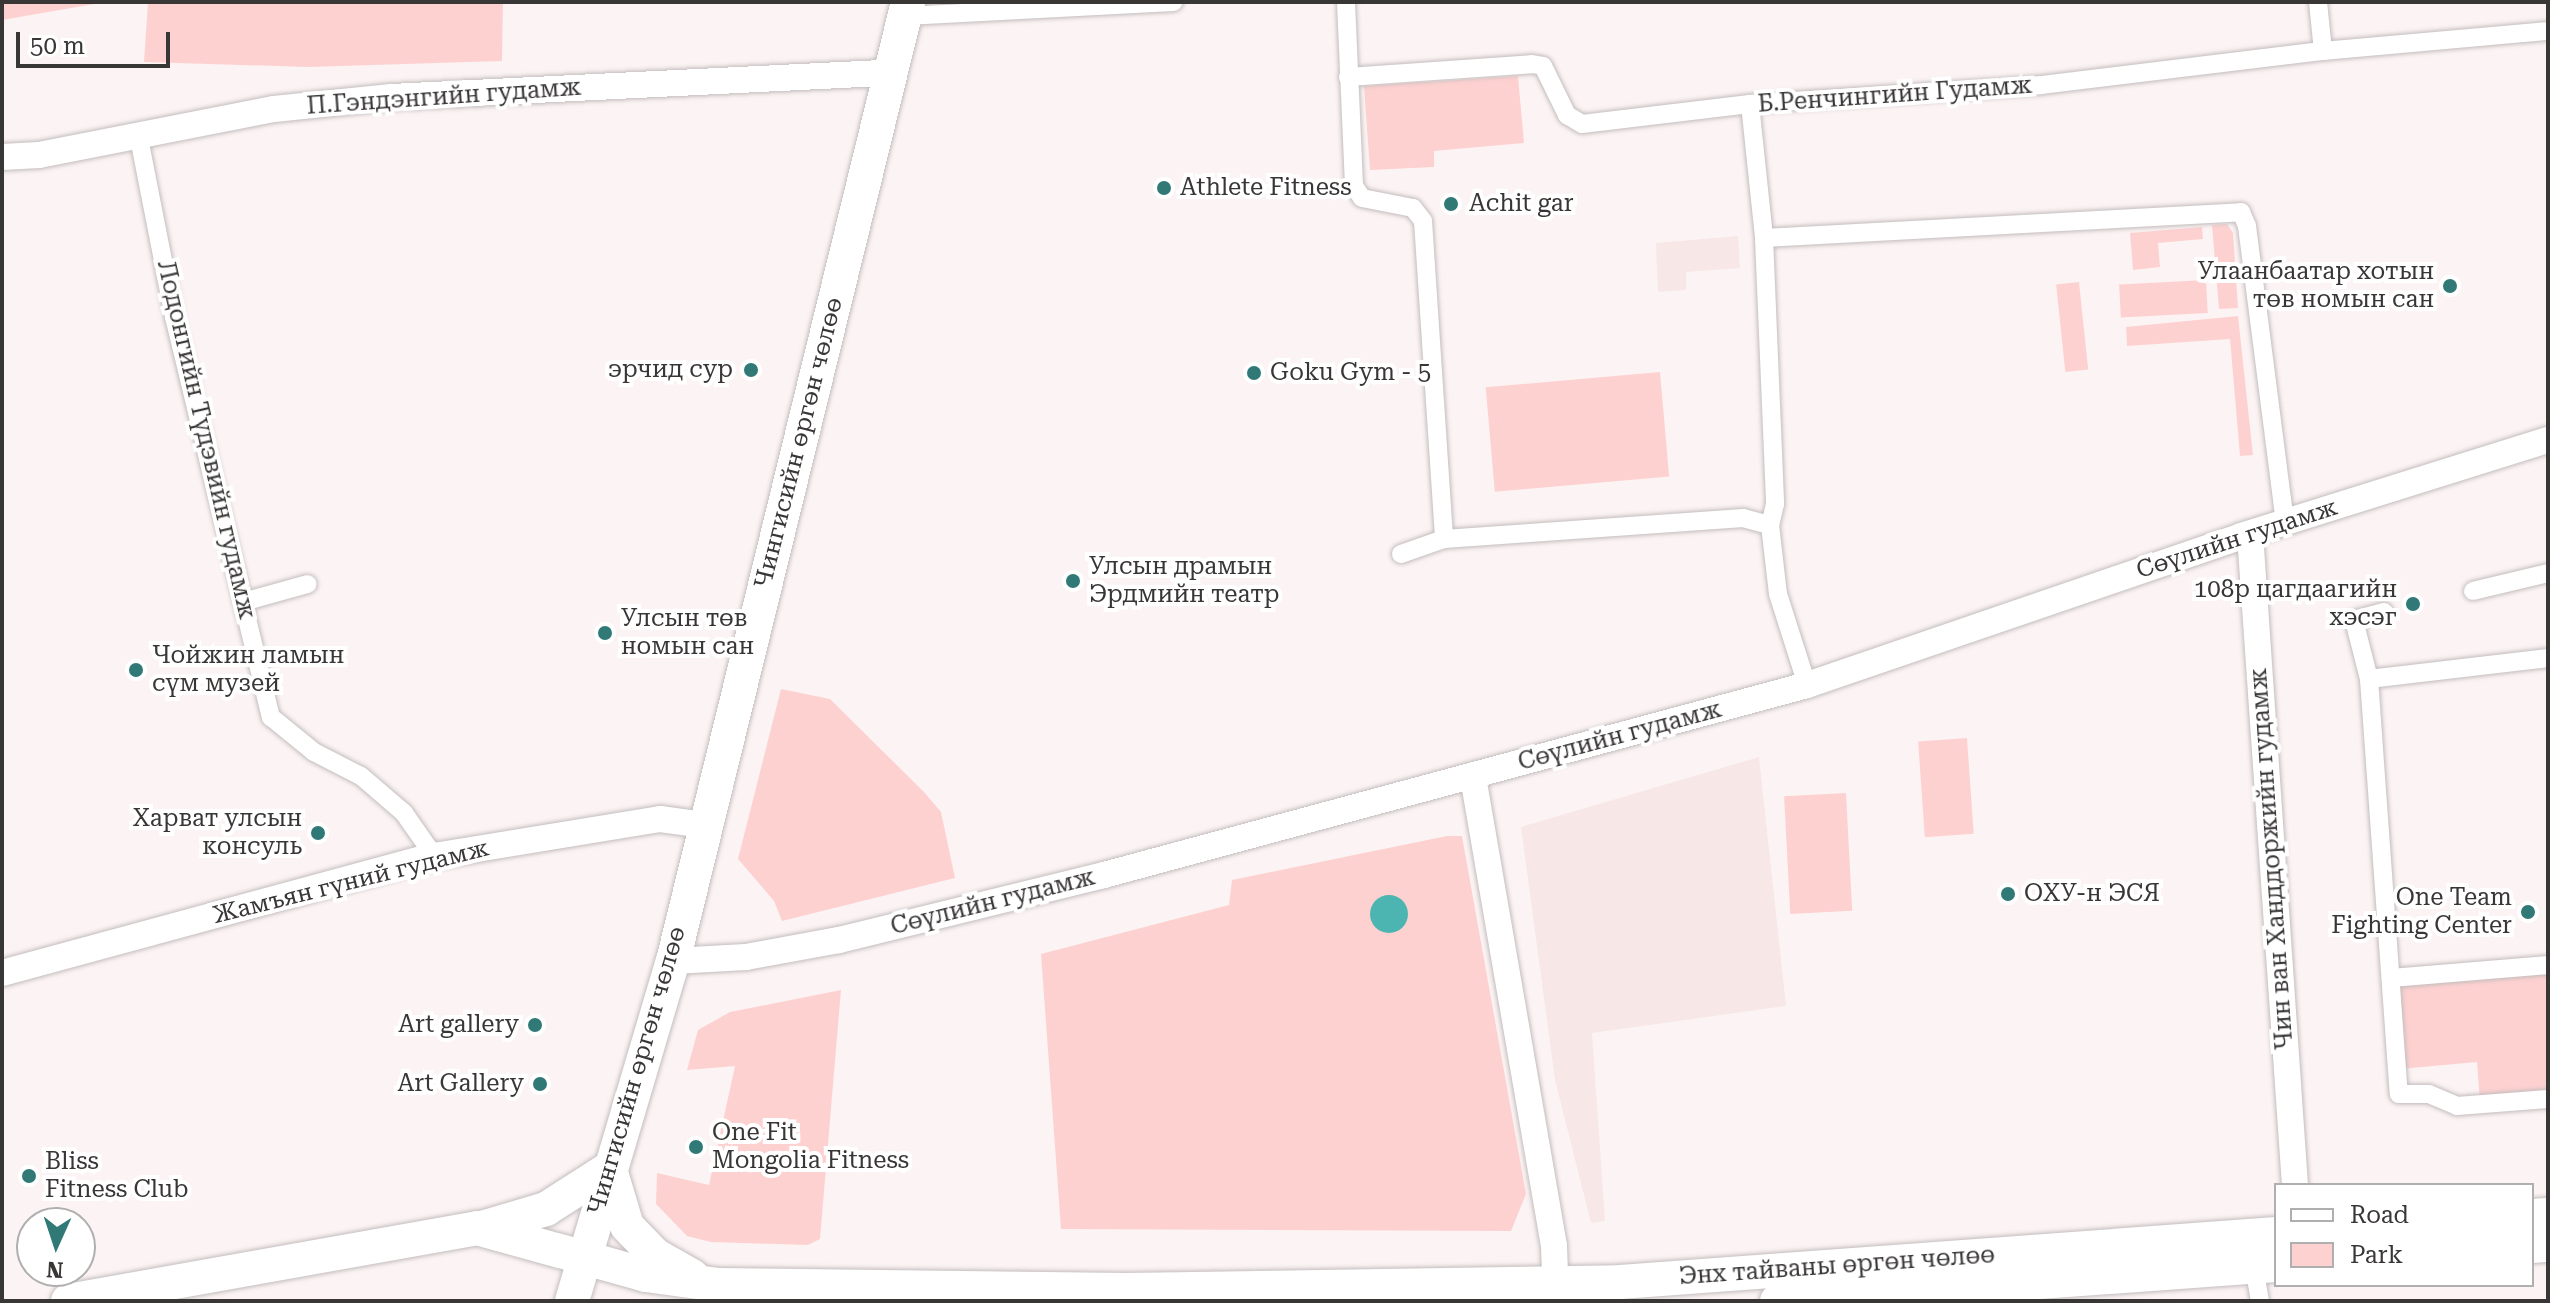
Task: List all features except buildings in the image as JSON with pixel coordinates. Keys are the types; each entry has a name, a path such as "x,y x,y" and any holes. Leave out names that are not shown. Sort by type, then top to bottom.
{"highway":[{"name":"Чингисийн өргөн чөлөө","path":"572,1301 583,1254 673,961 907,9"},
{"path":"477,1228 546,1209 610,1168 618,1208 640,1242 673,1266 718,1285"},
{"name":"Энх тайваны өргөн чөлөө","path":"68,1301 477,1228 583,1254 646,1275 718,1285 1555,1292 2274,1234"},
{"name":"Энх тайваны өргөн чөлөө","path":"1777,1301 2001,1294 2265,1266"}],"main road":[{"name":"П.Гэндэнгийн гудамж","path":"2,157 139,138 274,109 391,97 890,73"},
{"name":"Сөүлийн гудамж","path":"673,961 746,957 839,940 1473,777 1807,685 2285,522 2548,440"},
{"name":"Чин ван Ханддоржийн гудамж","path":"2250,534 2295,1183"},
{"path":"1473,777 1554,1246 1555,1292"},
{"name":"Жамъян гүний гудамж","path":"2,973 434,856 660,819 704,825"}],"street":[{"path":"907,9 1174,2"},
{"path":"1346,2 1357,193 1413,208 1423,221 1444,539"},
{"path":"2318,2 2323,51"},
{"name":"Б.Ренчингийн Гудамж","path":"1348,77 1543,66 1567,115 1582,124 1750,104 2041,85 2323,51 2548,31"},
{"path":"1750,104 1764,238 1775,504 1770,525 1778,594 1807,685"},
{"name":"Лодонгийн Түдэвийн гудамж","path":"139,138 174,317 271,717 314,752 361,776 404,813 434,856"},
{"path":"1764,238 2241,212 2247,226 2285,522"},
{"path":"1401,554 1444,539 1743,518 1770,525"},
{"path":"2473,591 2548,573"},
{"path":"243,602 308,584"},
{"path":"2384,612 2354,620 2369,679 2399,1094 2429,1094 2457,1106 2548,1099"},
{"path":"2369,679 2548,658"},
{"path":"2391,978 2548,965"},
{"path":"2260,1301 2265,1266"}],"shaded area":[{"path":"1738,236 1740,268 1686,272 1686,290 1658,292 1656,243"},
{"path":"1759,757 1786,1006 1592,1033 1605,1221 1591,1223 1555,1080 1521,827"}],"green space":[{"path":"2,2 106,2 2,20"},
{"path":"148,2 503,2 502,61 308,67 144,62"},
{"path":"1518,76 1524,143 1434,151 1434,167 1370,170 1364,86"},
{"path":"2227,224 2233,233 2238,308 2219,309 2212,225"},
{"path":"2202,227 2203,239 2158,243 2160,267 2133,270 2130,233"},
{"path":"2206,280 2208,313 2121,318 2119,285"},
{"path":"2079,282 2088,370 2065,372 2056,284"},
{"path":"2238,316 2253,455 2240,456 2230,339 2127,346 2126,327"},
{"path":"1660,372 1669,477 1495,492 1486,387"},
{"path":"781,689 830,699 924,792 941,812 955,878 782,921 774,901 738,859"},
{"path":"1967,738 1974,834 1925,837 1918,741"},
{"path":"1846,793 1852,911 1790,914 1784,796"},
{"path":"1447,836 1462,836 1526,1194 1511,1231 1061,1229 1041,954 1229,905 1232,880"},
{"path":"2548,972 2548,1096 2480,1102 2477,1062 2400,1069 2394,984"},
{"path":"841,990 820,1239 808,1245 711,1242 687,1236 656,1204 657,1173 709,1185 735,1066 687,1070 698,1030 730,1012"}],"water":[{"path":"1389,895 1402,901 1408,914 1402,927 1389,933 1376,927 1370,914 1376,901"}],"place":[{"name":"Athlete Fitness","path":"1164,188"},
{"name":"Achit gar","path":"1451,204"},
{"name":"Улаанбаатар хотын төв номын сан","path":"2450,286"},
{"name":"эрчид сур","path":"751,370"},
{"name":"Goku Gym - 5","path":"1254,373"},
{"name":"Улсын драмын Эрдмийн театр","path":"1073,581"},
{"name":"108р цагдаагийн хэсэг","path":"2413,604"},
{"name":"Улсын төв номын сан","path":"605,633"},
{"name":"Чойжин ламын сүм музей","path":"136,670"},
{"name":"Харват улсын консуль","path":"318,833"},
{"name":"ОХУ-н ЭСЯ","path":"2008,894"},
{"name":"One Team Fighting Center","path":"2528,912"},
{"name":"Art gallery","path":"535,1025"},
{"name":"Art Gallery","path":"540,1084"},
{"name":"One Fit Mongolia Fitness","path":"696,1147"},
{"name":"Bliss Fitness Club","path":"29,1176"}]}
